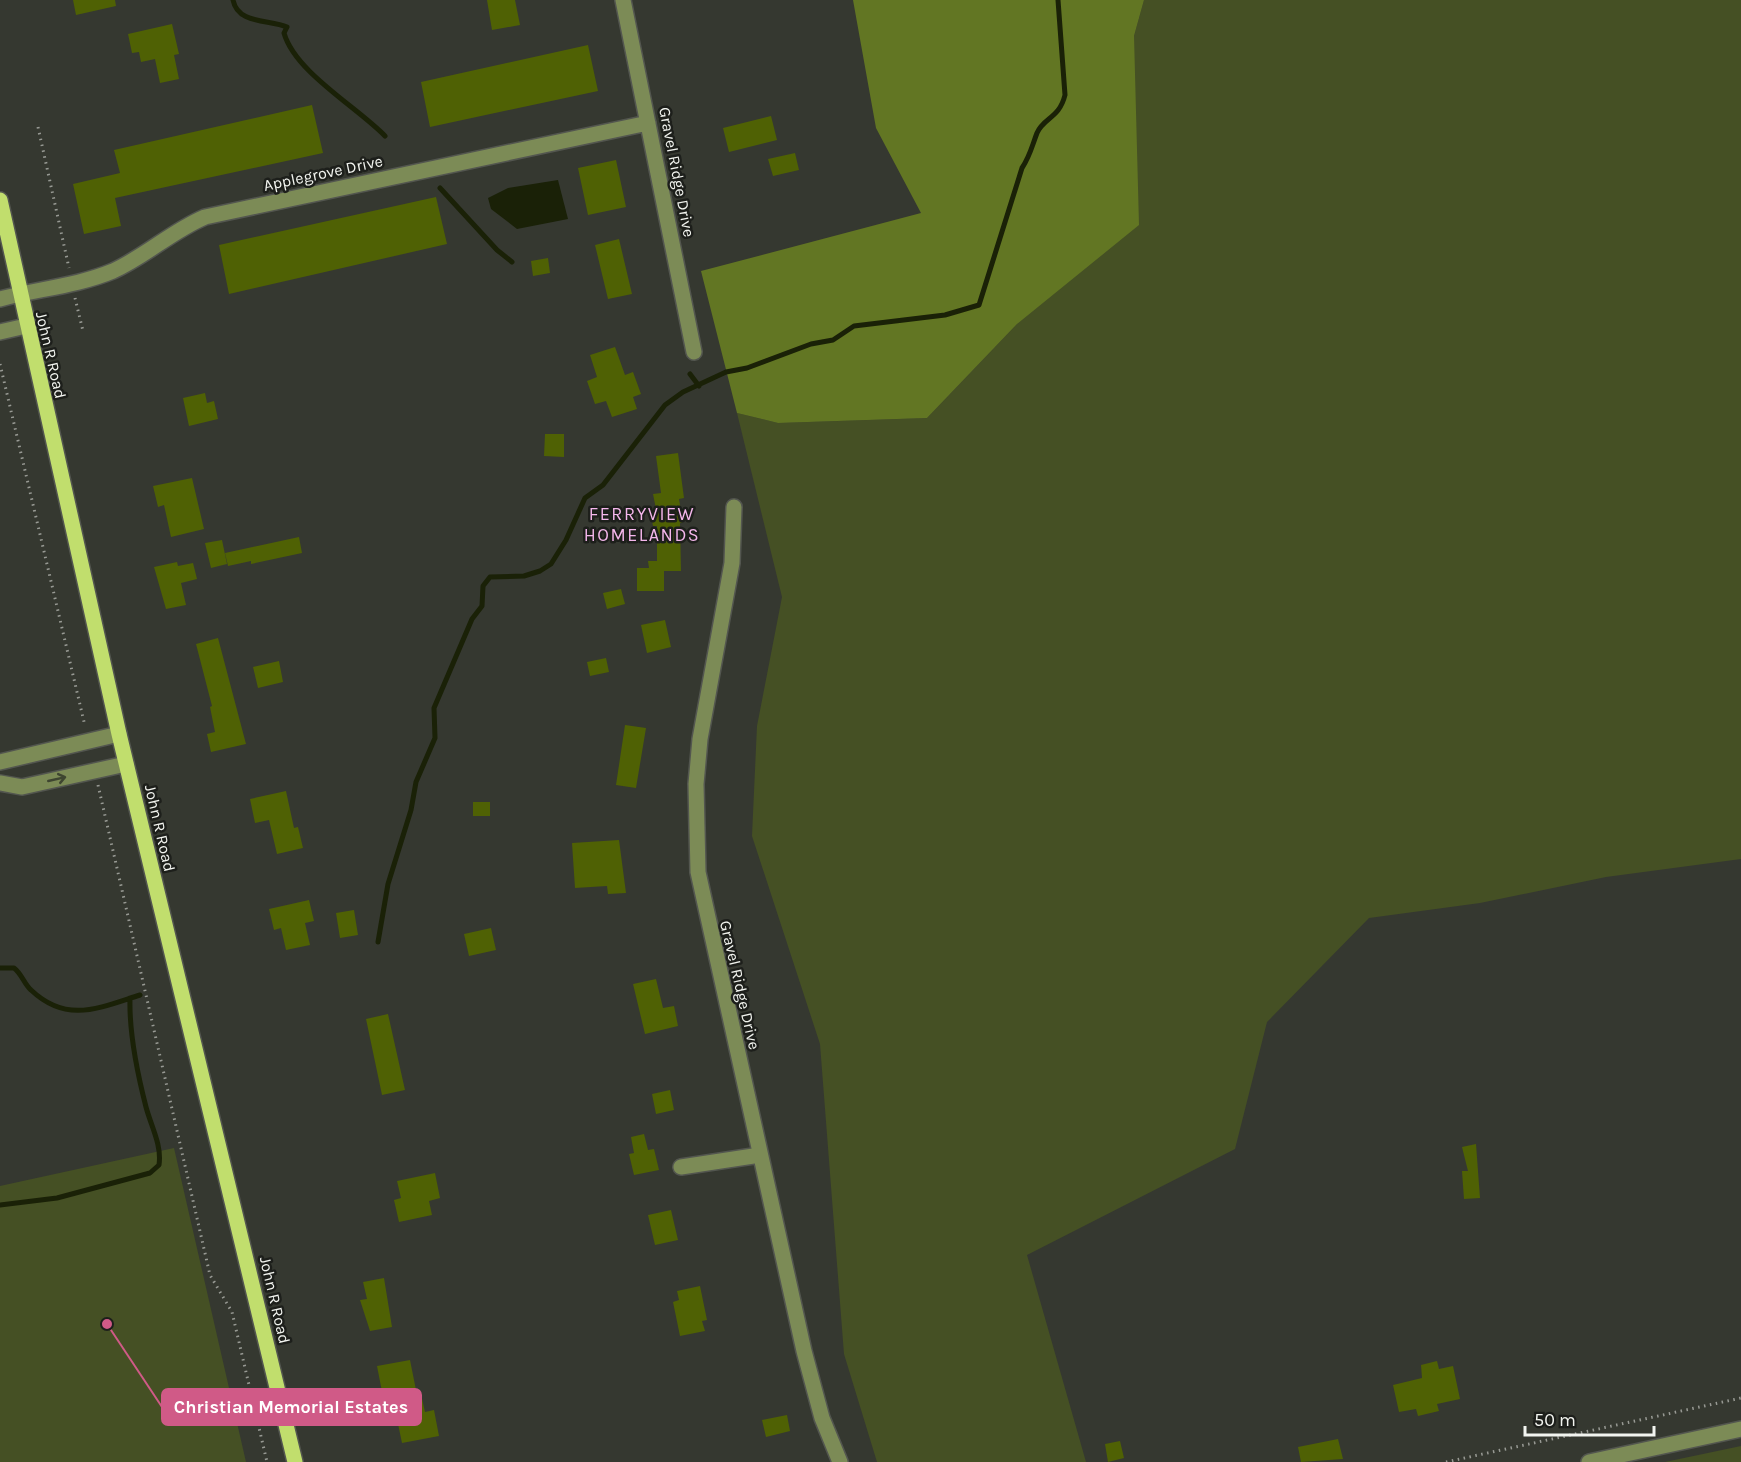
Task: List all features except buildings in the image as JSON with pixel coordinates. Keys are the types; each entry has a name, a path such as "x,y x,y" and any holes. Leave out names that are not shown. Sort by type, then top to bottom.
{"main road":[{"name":"John R Road","path":"0,201 26,326 126,764 295,1462"}],"street":[{"name":"Gravel Ridge Drive","path":"623,0 694,352"},
{"name":"Applegrove Drive","path":"0,298 72,284 112,271 143,255 172,233 205,217 648,123"},
{"path":"0,332 26,326"},
{"name":"Gravel Ridge Drive","path":"734,507 732,563 700,739 696,784 696,843 705,914 809,1374 829,1437 840,1462"},
{"path":"0,762 119,734"},
{"path":"0,783 22,787 126,764"},
{"path":"681,1167 760,1155"},
{"path":"1589,1462 1741,1429"}],"path":[{"path":"38,127 83,331"},
{"path":"0,364 88,741"},
{"path":"95,771 210,1275 232,1312 267,1462"},
{"path":"1446,1462 1741,1398"}],"green space":[{"path":"853,0 1144,0 1134,36 1139,225 1017,324 927,418 778,423 737,413 701,271 921,213 876,128"},
{"path":"1144,0 1741,0 1741,859 1606,877 1480,903 1369,918 1267,1022 1235,1149 1027,1255 1086,1462 877,1462 844,1354 820,1044 752,836 757,726 782,597 737,413 778,423 927,418 1017,324 1134,36"},
{"path":"174,1148 246,1462 0,1462 0,1186"},
{"path":"1741,1446 1741,1462 1665,1462"}],"shaded area":[{"path":"558,180 568,219 517,229 491,209 488,198 508,188"}],"waterway":[{"path":"233,0 241,14 287,27 284,33 300,61 313,75 385,136"},
{"path":"378,942 388,884 411,810 416,782 435,738 434,708 472,619 482,606 483,586 490,577 524,576 540,571 551,564 566,540 585,498 603,485 665,405 683,392 726,372 747,368 811,344 833,340 854,326 945,315 979,305 1022,168 1037,133 1059,109 1065,95 1058,0"},
{"path":"440,188 497,250 512,262"},
{"path":"690,374 699,386"},
{"path":"0,968 14,968 29,988 44,1001 70,1010 97,1008 140,995"},
{"path":"0,1205 57,1198 150,1173 159,1165 158,1143 146,1107 134,1053 130,998"}],"place":[{"name":"Christian Memorial Estates","path":"107,1324"}],"district":[{"name":"FERRYVIEW HOMELANDS","path":"642,524"}]}
